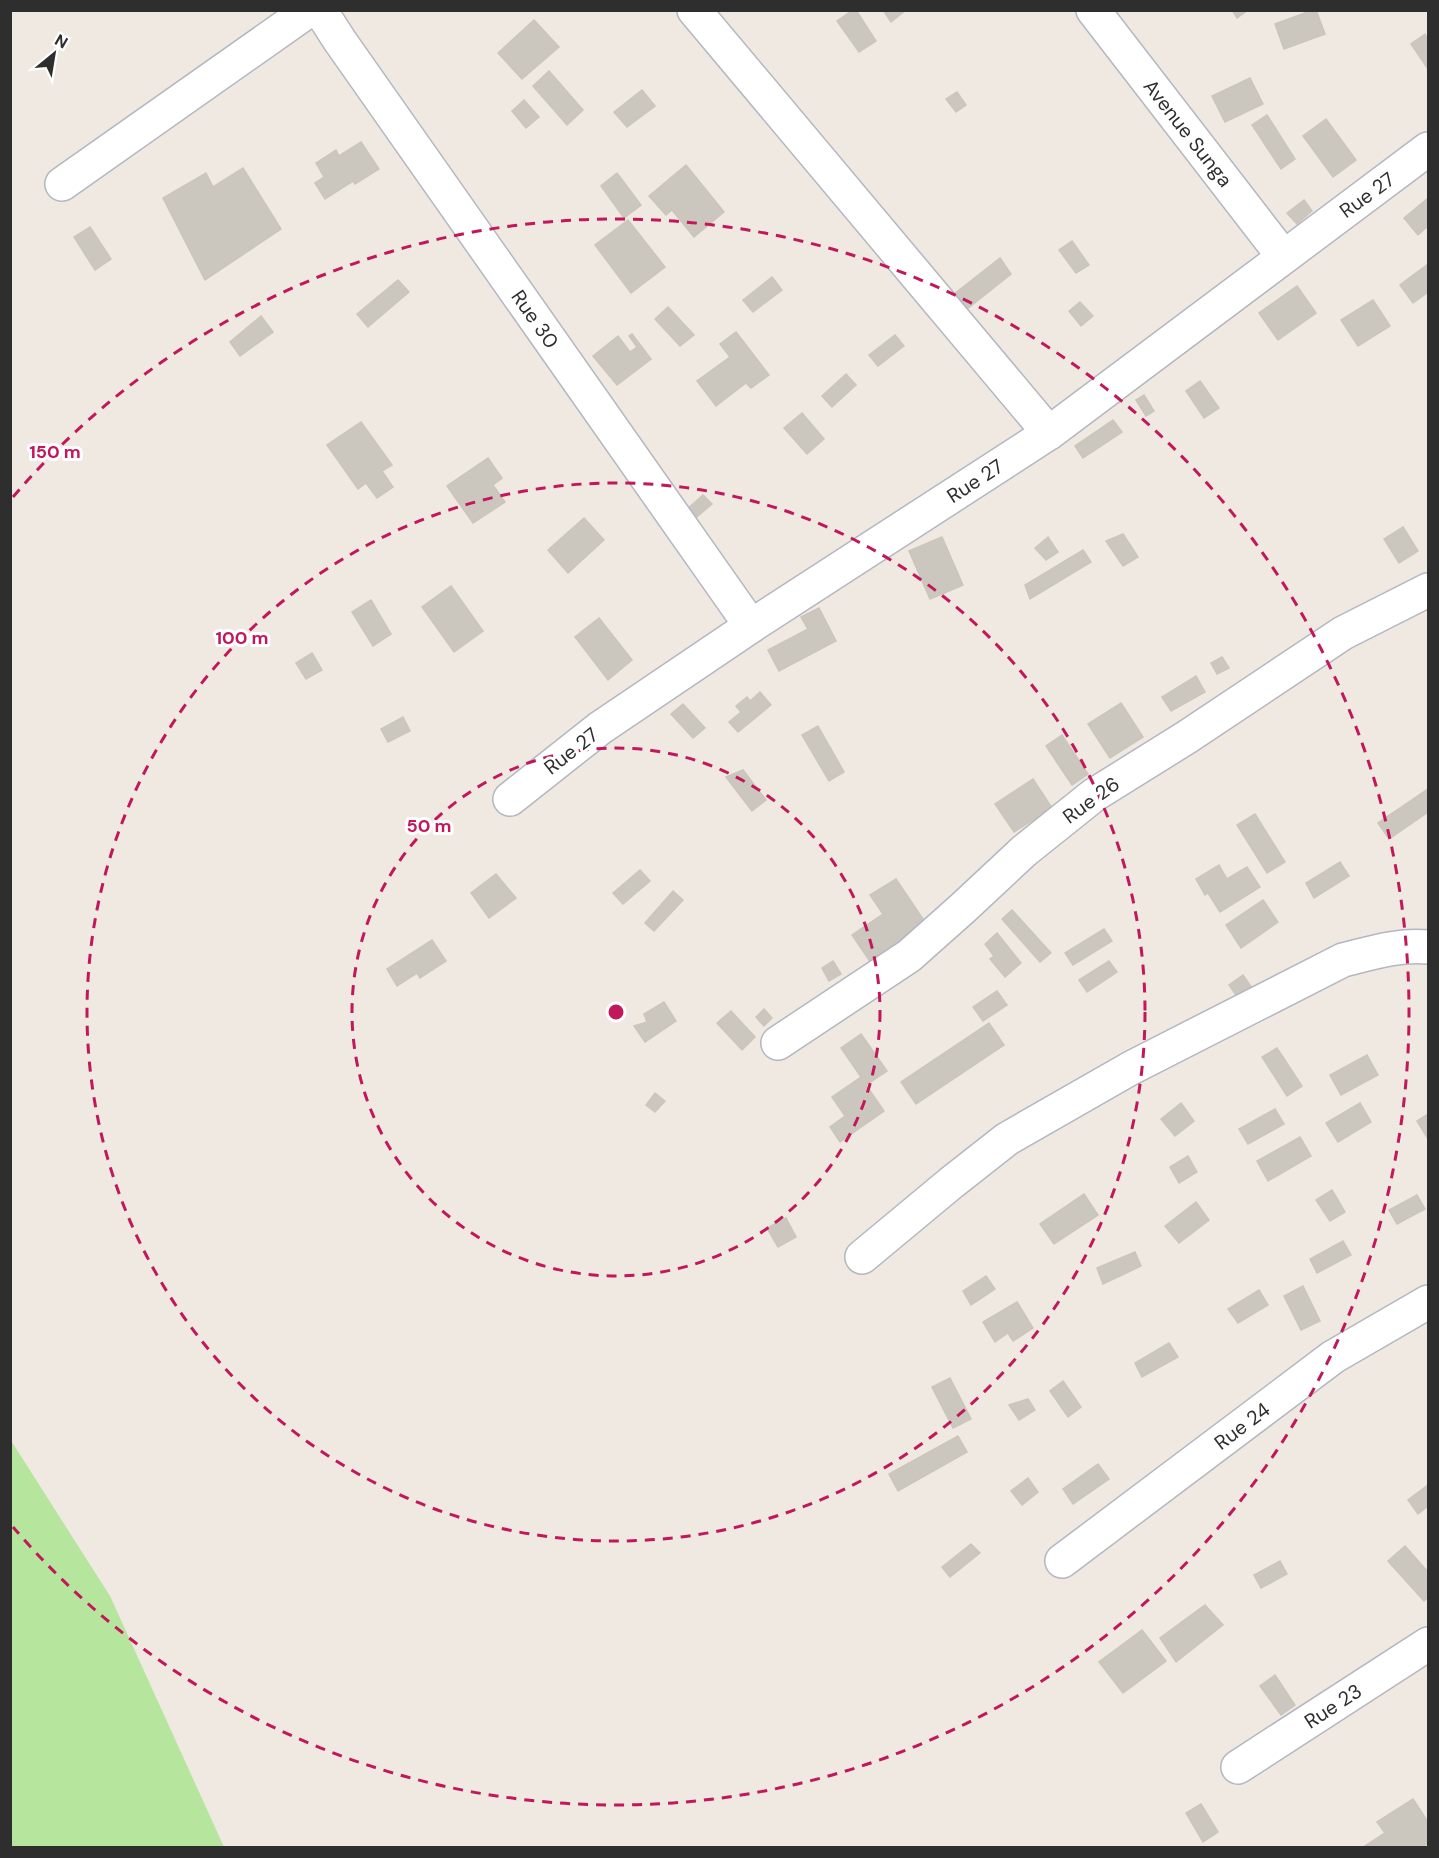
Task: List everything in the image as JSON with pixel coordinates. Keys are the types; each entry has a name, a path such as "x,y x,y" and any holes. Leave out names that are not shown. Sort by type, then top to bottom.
{"street":[{"path":"62,184 309,10"},
{"name":"Rue 30","path":"320,10 751,626"},
{"path":"694,10 1049,434"},
{"name":"Avenue Sunga","path":"1093,10 1283,256"},
{"name":"Rue 27","path":"510,799 600,728 751,626 1049,434 1428,149"},
{"name":"Rue 26","path":"778,1043 909,956 1024,851 1094,795 1187,737 1343,633 1428,590"},
{"path":"862,1257 1008,1138 1131,1068 1343,960 1380,950 1414,945 1428,947"},
{"name":"Rue 24","path":"1062,1561 1333,1357 1428,1302"},
{"name":"Rue 23","path":"1238,1767 1428,1644"}],"green space":[{"path":"10,1439 110,1596 224,1847 11,1847"}],"building":[{"path":"856,10 876,41 859,52 837,21"},
{"path":"883,10 906,10 891,22"},
{"path":"1232,10 1248,10 1237,18"},
{"path":"1316,10 1325,34 1284,49 1275,24"},
{"path":"534,20 559,47 522,79 498,53"},
{"path":"1425,34 1428,40 1428,69 1411,44"},
{"path":"549,71 583,110 567,125 533,86"},
{"path":"1250,78 1263,104 1225,122 1212,96"},
{"path":"642,90 655,106 627,127 614,112"},
{"path":"957,92 966,105 956,112 946,99"},
{"path":"524,100 539,117 526,128 512,111"},
{"path":"1267,115 1295,159 1281,169 1252,125"},
{"path":"1326,119 1356,160 1333,177 1303,136"},
{"path":"361,142 379,169 355,184 353,181 325,199 315,183 324,177 316,163 336,150 339,156"},
{"path":"686,165 724,212 694,237 672,210 666,215 649,196"},
{"path":"243,168 281,229 205,280 163,198 206,173 213,187"},
{"path":"617,173 641,205 624,218 601,186"},
{"path":"1428,198 1428,226 1418,235 1404,218"},
{"path":"1304,200 1312,211 1297,224 1287,213"},
{"path":"628,220 665,267 631,293 595,245"},
{"path":"90,227 111,259 95,270 74,237"},
{"path":"1072,241 1089,265 1076,273 1059,250"},
{"path":"1000,258 1011,274 967,309 954,294"},
{"path":"1428,264 1428,292 1413,303 1400,285"},
{"path":"772,277 782,290 753,312 743,300"},
{"path":"398,280 409,292 368,327 357,314"},
{"path":"1297,286 1316,313 1278,340 1259,313"},
{"path":"1373,300 1390,326 1358,346 1341,320"},
{"path":"1080,302 1093,316 1081,326 1069,311"},
{"path":"668,307 694,335 680,346 655,319"},
{"path":"261,316 273,332 240,356 230,342"},
{"path":"736,332 769,375 751,388 746,383 716,406 697,381 730,357 720,344"},
{"path":"632,334 651,359 617,385 593,356 618,336 630,352 637,347 629,336"},
{"path":"895,335 904,346 878,366 869,355"},
{"path":"846,374 856,385 832,407 822,396"},
{"path":"1200,381 1219,408 1204,418 1186,391"},
{"path":"1144,395 1154,411 1146,416 1136,400"},
{"path":"802,413 824,439 807,454 784,428"},
{"path":"1113,420 1122,432 1083,458 1075,446"},
{"path":"361,422 392,465 382,471 393,487 377,498 366,483 358,489 327,445"},
{"path":"488,458 502,478 493,485 505,502 473,523 447,486"},
{"path":"703,495 712,504 692,521 684,512"},
{"path":"584,518 604,540 568,573 548,550"},
{"path":"1403,527 1418,551 1399,563 1384,539"},
{"path":"1123,534 1138,557 1123,566 1106,541"},
{"path":"942,537 963,585 930,599 909,551"},
{"path":"1048,537 1058,552 1046,560 1035,548"},
{"path":"1083,550 1091,562 1030,599 1025,585"},
{"path":"451,586 483,631 454,652 422,607"},
{"path":"371,600 391,634 373,646 352,612"},
{"path":"819,608 836,641 779,671 768,650 808,629 801,617"},
{"path":"599,618 632,660 608,680 575,637"},
{"path":"312,653 322,670 306,679 296,663"},
{"path":"1222,657 1229,668 1217,674 1211,663"},
{"path":"1196,676 1205,692 1171,711 1162,697"},
{"path":"760,692 771,705 738,732 729,722 741,712 736,706 747,697 750,701"},
{"path":"1121,703 1143,737 1110,758 1088,724"},
{"path":"683,704 705,728 693,738 671,714"},
{"path":"403,717 410,731 388,742 381,729"},
{"path":"818,726 844,772 829,781 802,735"},
{"path":"1062,735 1088,774 1072,785 1046,746"},
{"path":"743,770 766,800 752,811 726,777"},
{"path":"1033,779 1052,808 1014,832 995,804"},
{"path":"1428,789 1428,812 1389,839 1378,823"},
{"path":"1255,814 1285,862 1267,873 1237,825"},
{"path":"1340,862 1349,876 1314,898 1306,883"},
{"path":"1219,865 1227,879 1247,867 1260,887 1220,912 1208,893 1205,895 1196,879"},
{"path":"640,870 650,881 623,904 613,893"},
{"path":"496,874 516,898 489,918 471,893"},
{"path":"896,879 927,925 871,963 852,935 883,914 870,895"},
{"path":"673,891 683,900 654,931 645,923"},
{"path":"1263,900 1278,922 1241,948 1226,925"},
{"path":"1012,910 1051,953 1040,962 1002,919"},
{"path":"1104,929 1112,941 1073,965 1065,953"},
{"path":"997,933 1021,963 1005,977 990,959 994,956 985,944"},
{"path":"432,940 446,961 420,978 417,973 397,986 387,969"},
{"path":"833,961 841,974 829,981 822,968"},
{"path":"1109,961 1117,972 1087,992 1079,980"},
{"path":"1243,975 1252,988 1238,998 1229,985"},
{"path":"997,991 1007,1005 983,1021 973,1007"},
{"path":"664,1002 676,1021 645,1042 634,1026 647,1022 644,1014"},
{"path":"764,1009 772,1018 764,1026 756,1017"},
{"path":"731,1011 755,1037 742,1050 717,1023"},
{"path":"989,1023 1004,1045 916,1104 901,1082"},
{"path":"861,1034 887,1071 866,1085 884,1111 840,1142 830,1127 845,1116 832,1097 861,1077 841,1048"},
{"path":"1277,1048 1302,1086 1287,1096 1262,1057"},
{"path":"1367,1055 1378,1075 1341,1095 1330,1075"},
{"path":"655,1093 665,1101 655,1112 646,1105"},
{"path":"1181,1103 1194,1121 1175,1136 1161,1119"},
{"path":"1360,1103 1371,1122 1338,1142 1326,1123"},
{"path":"1275,1109 1284,1124 1248,1144 1239,1129"},
{"path":"1428,1114 1428,1139 1417,1121"},
{"path":"1300,1137 1311,1156 1268,1181 1257,1161"},
{"path":"1188,1156 1197,1172 1179,1183 1170,1167"},
{"path":"1332,1190 1345,1212 1330,1221 1316,1200"},
{"path":"1084,1194 1098,1215 1054,1244 1040,1224"},
{"path":"1417,1195 1425,1209 1397,1224 1389,1210"},
{"path":"1196,1202 1209,1220 1179,1243 1165,1226"},
{"path":"786,1218 796,1237 778,1247 767,1228"},
{"path":"1343,1241 1351,1255 1317,1273 1310,1259"},
{"path":"1135,1252 1141,1266 1103,1284 1097,1268"},
{"path":"986,1276 995,1289 971,1305 963,1291"},
{"path":"1303,1286 1320,1321 1301,1330 1284,1296"},
{"path":"1259,1290 1268,1305 1238,1323 1228,1309"},
{"path":"1017,1302 1033,1328 1013,1341 1008,1333 995,1342 983,1322"},
{"path":"1169,1343 1178,1357 1142,1377 1135,1363"},
{"path":"950,1378 971,1419 953,1428 932,1387"},
{"path":"1063,1381 1081,1407 1068,1417 1050,1391"},
{"path":"1028,1399 1035,1410 1019,1420 1009,1405"},
{"path":"958,1436 967,1452 898,1491 889,1474"},
{"path":"1098,1464 1109,1479 1073,1504 1063,1489"},
{"path":"1028,1478 1038,1492 1022,1505 1011,1491"},
{"path":"1428,1485 1428,1506 1418,1514 1408,1500"},
{"path":"971,1544 980,1553 950,1577 942,1567"},
{"path":"1405,1546 1428,1572 1428,1597 1424,1601 1388,1561"},
{"path":"1280,1561 1287,1574 1261,1588 1254,1575"},
{"path":"1205,1605 1223,1625 1176,1662 1160,1638"},
{"path":"1142,1630 1166,1661 1123,1693 1099,1662"},
{"path":"1275,1675 1295,1705 1281,1715 1260,1686"},
{"path":"1413,1799 1428,1822 1428,1843 1421,1848 1362,1848 1385,1833 1377,1822"},
{"path":"1201,1804 1218,1832 1203,1842 1186,1813"}]}
